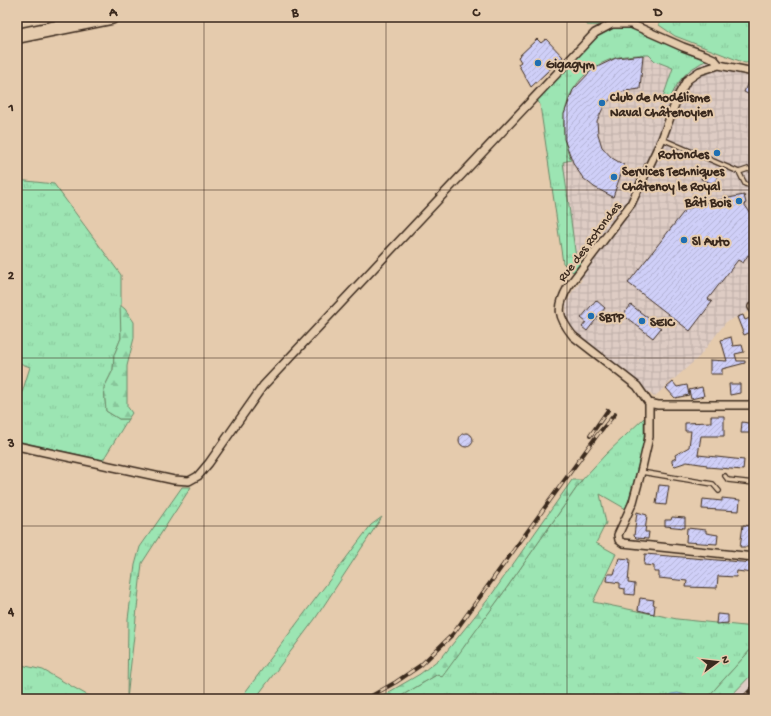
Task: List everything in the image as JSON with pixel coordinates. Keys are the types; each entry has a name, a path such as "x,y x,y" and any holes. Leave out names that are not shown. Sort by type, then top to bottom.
{"highway":[{"path":"17,36 111,17"}],"street":[{"path":"17,446 174,480 189,481 198,476 209,463 263,386 595,33 612,24 631,24 714,59 719,65"},
{"name":"Rue des Rotondes","path":"649,403 637,386 573,336 565,326 560,314 561,299 568,287 631,204 662,140 678,96 687,80 700,71 719,65 754,72"},
{"path":"754,405 658,405 649,403 648,437 641,472 633,502 618,535 620,541 754,557"}],"lane":[{"path":"662,140 739,172 745,184 754,186"},
{"path":"739,172 748,169 754,171"},
{"path":"641,472 713,484 719,491"},
{"path":"725,476 728,480 736,482 754,483"}],"shaded area":[{"path":"638,30 674,47 709,59 716,70 727,70 754,78 754,309 726,322 699,357 654,397 578,334 571,326 567,317 566,305 572,292 582,280 563,263 540,105 537,99 593,38"},
{"path":"754,672 754,696 751,699 728,699"}],"green space":[{"path":"588,17 631,17 630,20 603,25 587,25"},
{"path":"659,17 754,17 754,62 745,63 675,36 659,25"},
{"path":"618,26 625,26 640,30 674,47 709,59 693,68 684,76 670,99 663,97 673,68 655,61 649,55 624,56 609,60 595,67 583,77 574,88 564,115 566,145 571,160 563,162 576,258 582,261 573,272 563,263 540,105 537,99 595,38 609,29"},
{"path":"17,180 54,184 121,275 121,338 114,355 113,370 104,388 106,411 119,419 128,419 103,460 17,441 17,409 30,367 17,362"},
{"path":"120,305 125,309 134,322 134,338 127,366 127,406 132,413 128,419 119,419 106,411 104,388 113,370 114,355 121,338"},
{"path":"644,418 644,445 626,509 600,494 606,523 596,543 616,554 593,602 677,619 754,627 754,646 706,699 699,699 684,694 675,694 663,699 396,699 438,674 441,677 501,596 582,480 605,455"},
{"path":"572,480 582,480 442,677 438,674 396,699 377,699 420,674 443,656 490,597"},
{"path":"182,487 191,487 142,563 127,699 128,619 135,565 140,547"},
{"path":"382,517 315,619 255,699 240,699 371,525"},
{"path":"754,646 754,672 728,699 706,699"},
{"path":"17,664 43,670 87,695 98,699 17,699"}],"water":[{"path":"678,693 695,699 663,699 671,694"}],"building":[{"name":"Gigagym","path":"537,39 541,43 546,39 563,57 531,87 518,64 521,62 518,57"},
{"path":"643,55 640,89 625,91 614,95 603,108 597,121 598,134 602,147 612,158 624,165 613,197 594,187 583,178 574,165 564,139 564,114 573,90 593,69 616,58"},
{"path":"748,82 754,84 754,97 744,92"},
{"path":"704,170 718,176 714,184 701,179"},
{"path":"744,195 746,203 744,204 754,218 754,257 748,255 743,263 738,260 708,299 712,302 690,331 628,283 686,209 708,202"},
{"name":"SBTP","path":"596,300 605,308 587,331 582,327 586,322 581,318"},
{"name":"SEIC","path":"631,305 661,328 653,338 623,315"},
{"path":"743,315 745,320 750,318 754,329 754,331 744,335 737,317"},
{"path":"731,337 733,346 742,345 744,352 735,354 737,361 745,361 745,363 722,369 722,374 710,374 710,360 727,361 721,340"},
{"path":"673,382 677,387 687,385 689,395 675,398 666,388"},
{"path":"729,384 740,384 740,393 730,395"},
{"path":"702,387 704,396 691,399 689,390"},
{"path":"711,416 724,416 724,436 701,436 698,455 744,460 743,470 707,467 707,465 687,462 675,466 672,463 672,460 676,458 675,455 689,447 691,431 685,431 685,423 711,422"},
{"path":"742,422 754,424 754,433 741,433"},
{"path":"463,433 469,433 473,437 473,443 469,447 463,447 459,443 459,437"},
{"path":"659,485 669,486 666,505 656,504"},
{"path":"722,498 740,500 739,511 702,509 703,499 722,501"},
{"path":"637,512 647,515 645,532 649,532 648,539 636,538 634,536"},
{"path":"672,517 685,518 685,528 665,526 665,520 671,520"},
{"path":"743,525 754,526 754,547 740,547"},
{"path":"687,528 706,530 706,533 718,535 717,544 686,542"},
{"path":"645,554 753,563 752,573 737,571 736,577 718,576 717,588 686,587 687,581 659,578 659,572 654,572 654,566 644,565"},
{"path":"619,558 630,559 628,583 635,584 634,595 625,594 625,589 620,588 620,583 607,581 608,574 614,574"},
{"path":"640,598 654,600 654,614 638,610"},
{"path":"717,614 728,615 728,623 716,624"}],"railway":[{"path":"590,436 608,410"},
{"path":"366,699 396,682 421,665 453,634 598,434 615,414"},
{"path":"742,699 754,686"}],"place":[{"name":"Gigagym","path":"538,63"},
{"name":"Club de Modélisme Naval Châtenoyien","path":"602,103"},
{"name":"Rotondes","path":"717,153"},
{"name":"Services Techniques Châtenoy le Royal","path":"614,177"},
{"name":"Bâti Bois","path":"739,201"},
{"name":"Sl Auto","path":"684,240"},
{"name":"SBTP","path":"591,316"},
{"name":"SEIC","path":"642,321"}]}
